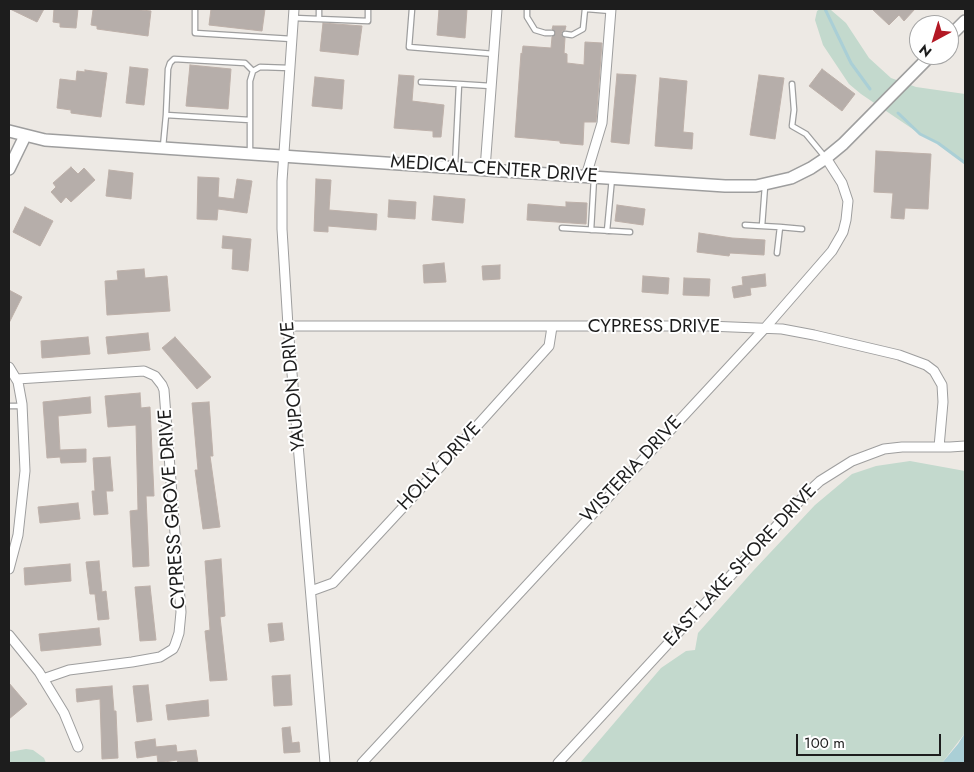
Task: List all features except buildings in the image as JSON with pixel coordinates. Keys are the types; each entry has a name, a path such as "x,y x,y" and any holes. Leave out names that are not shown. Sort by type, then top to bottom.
{"street":[{"path":"485,169 497,9"},
{"path":"590,177 602,122 611,10"},
{"name":"YAUPON DRIVE","path":"293,13 284,157 282,229 288,326 325,763"},
{"name":"MEDICAL CENTER DRIVE","path":"9,131 45,140 746,186 766,184 791,178 826,158 851,136 921,65"},
{"path":"9,169 25,136"},
{"name":"WISTERIA DRIVE","path":"362,763 765,328 826,258 843,232 848,212 846,192 839,177 826,158"},
{"name":"CYPRESS DRIVE","path":"288,326 708,326 765,328 814,335 899,355 926,365 934,371 942,386 943,402 939,447"},
{"name":"HOLLY DRIVE","path":"310,591 333,583 421,488 549,346 552,327"},
{"path":"9,367 17,379 22,406 25,471 18,535 9,569"},
{"name":"CYPRESS GROVE DRIVE","path":"17,379 144,371 155,376 164,390 182,612 180,633 175,645 160,657 68,670 43,678"},
{"name":"EAST LAKE SHORE DRIVE","path":"558,763 798,502 820,481 852,460 871,452 902,447 965,446"},
{"path":"9,634 43,678 64,713 78,747"}],"lane":[{"path":"195,9 195,33 292,39"},
{"path":"319,9 319,18"},
{"path":"293,13 319,18 368,21 368,9"},
{"path":"412,9 409,47 494,54"},
{"path":"527,9 527,17 535,30 552,33"},
{"path":"565,34 572,35 583,30 586,9 611,10"},
{"path":"162,148 170,63 174,60 245,63 253,71"},
{"path":"250,154 250,81 253,71 260,67 290,68"},
{"path":"422,82 491,86"},
{"path":"455,167 459,84"},
{"path":"792,84 794,110 792,126 806,134 826,158"},
{"path":"166,115 250,120"},
{"path":"590,177 591,230"},
{"path":"607,231 612,178"},
{"path":"762,226 766,184"},
{"path":"745,225 802,229"},
{"path":"777,253 780,227"},
{"path":"562,228 630,232"},
{"path":"9,406 22,406"}],"green space":[{"path":"820,9 831,10 846,23 869,58 891,78 916,87 965,94 965,163 938,143 920,134 861,94 849,84 823,45 815,20 817,11"},
{"path":"910,461 965,471 965,733 942,763 580,763 661,668 686,651 695,650 698,633 815,505 852,474 876,466"},
{"path":"26,749 33,750 44,758 46,763 9,763 9,752"}],"water":[{"path":"965,733 965,763 942,763 958,744"}],"waterway":[{"path":"825,9 851,63 870,89"},
{"path":"898,113 920,134 938,143 965,163"}]}
